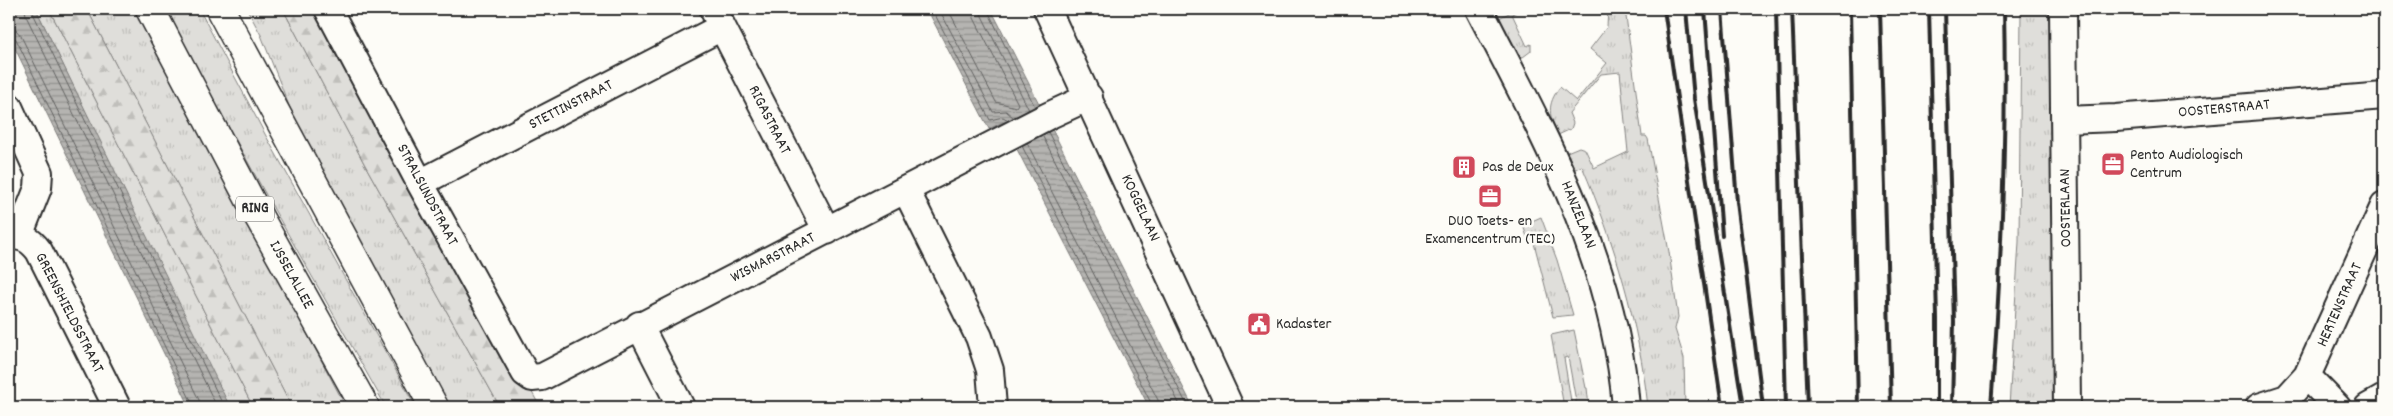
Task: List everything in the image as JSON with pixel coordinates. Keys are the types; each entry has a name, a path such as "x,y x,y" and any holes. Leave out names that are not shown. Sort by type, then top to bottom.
{"main road":[{"name":"IJSSELALLEE","path":"150,9 260,219 365,407"},
{"path":"220,9 434,407"}],"street":[{"name":"STRALSUNDSTRAAT","path":"328,9 420,183 525,372 532,378"},
{"name":"KOGGELAAN","path":"1047,9 1230,407"},
{"name":"HANZELAAN","path":"1479,9 1574,200 1599,268 1610,312 1626,407"},
{"name":"OOSTERLAAN","path":"2063,9 2067,407"},
{"name":"STETTINSTRAAT","path":"420,183 717,18"},
{"name":"RIGASTRAAT","path":"717,18 826,231"},
{"name":"OOSTERSTRAAT","path":"2065,120 2116,118 2384,96"},
{"name":"WISMARSTRAAT","path":"532,378 542,377 639,325 1048,116 1089,97"},
{"path":"9,106 39,173 38,188 14,236"},
{"path":"906,190 978,337 990,370 993,407"},
{"name":"HERTENSTRAAT","path":"2258,407 2287,398 2307,376 2384,206"},
{"name":"GREENSHIELDSSTRAAT","path":"14,236 31,241 39,251 117,407"},
{"path":"639,325 681,407"},
{"path":"2307,376 2337,407"},
{"path":"2368,407 2384,398"}],"green space":[{"path":"36,9 49,9 253,407 230,407 220,390"},
{"path":"49,9 87,9 292,407 253,407"},
{"path":"87,9 135,9 346,407 292,407"},
{"path":"164,9 199,9 266,136 416,407 386,407 271,204"},
{"path":"247,9 283,9 365,165 500,407 450,407 299,131 261,35"},
{"path":"283,9 323,9 540,407 500,407 365,165"},
{"path":"1608,9 1625,9 1642,136 1646,136 1648,139 1669,252 1678,317 1675,329 1684,358 1685,407 1648,407 1639,345 1615,254 1582,166 1575,169 1567,152 1579,147 1585,149 1594,168 1628,152 1620,72 1601,74 1569,113 1573,123 1571,129 1558,135 1550,111 1553,99 1560,87 1576,101 1607,63 1590,49 1607,27"},
{"path":"2021,9 2053,9 2057,407 2009,407 2019,242"},
{"path":"1515,10 1516,12 1512,14 1527,46 1531,44 1531,51 1523,57 1517,56 1497,19"},
{"path":"1541,217 1557,260 1573,315 1553,317 1533,239 1528,240 1523,225"},
{"path":"1574,330 1587,388 1589,407 1577,407 1568,357 1564,358 1572,407 1564,407 1551,335"}],"water":[{"path":"9,9 36,9 230,407 190,407 9,36"},
{"path":"927,9 991,9 1193,407 1149,407 1003,122 989,129"}],"railway":[{"path":"1664,9 1722,407"},
{"path":"1686,9 1694,99 1743,407"},
{"path":"1705,9 1722,236"},
{"path":"1722,9 1737,202 1763,407"},
{"path":"1776,9 1786,407"},
{"path":"1792,9 1808,407"},
{"path":"1850,9 1858,407"},
{"path":"1880,9 1891,407"},
{"path":"1929,9 1937,318 1937,407"},
{"path":"1945,9 1954,322 1952,407"},
{"path":"1991,407 1998,308 2002,208 2005,108 2004,9"}],"place":[{"name":"Pento Audiologisch Centrum","path":"2113,164"},
{"name":"Pas de Deux","path":"1464,167"},
{"name":"DUO Toets- en Examencentrum (TEC)","path":"1490,196"},
{"name":"Kadaster","path":"1259,324"}]}
